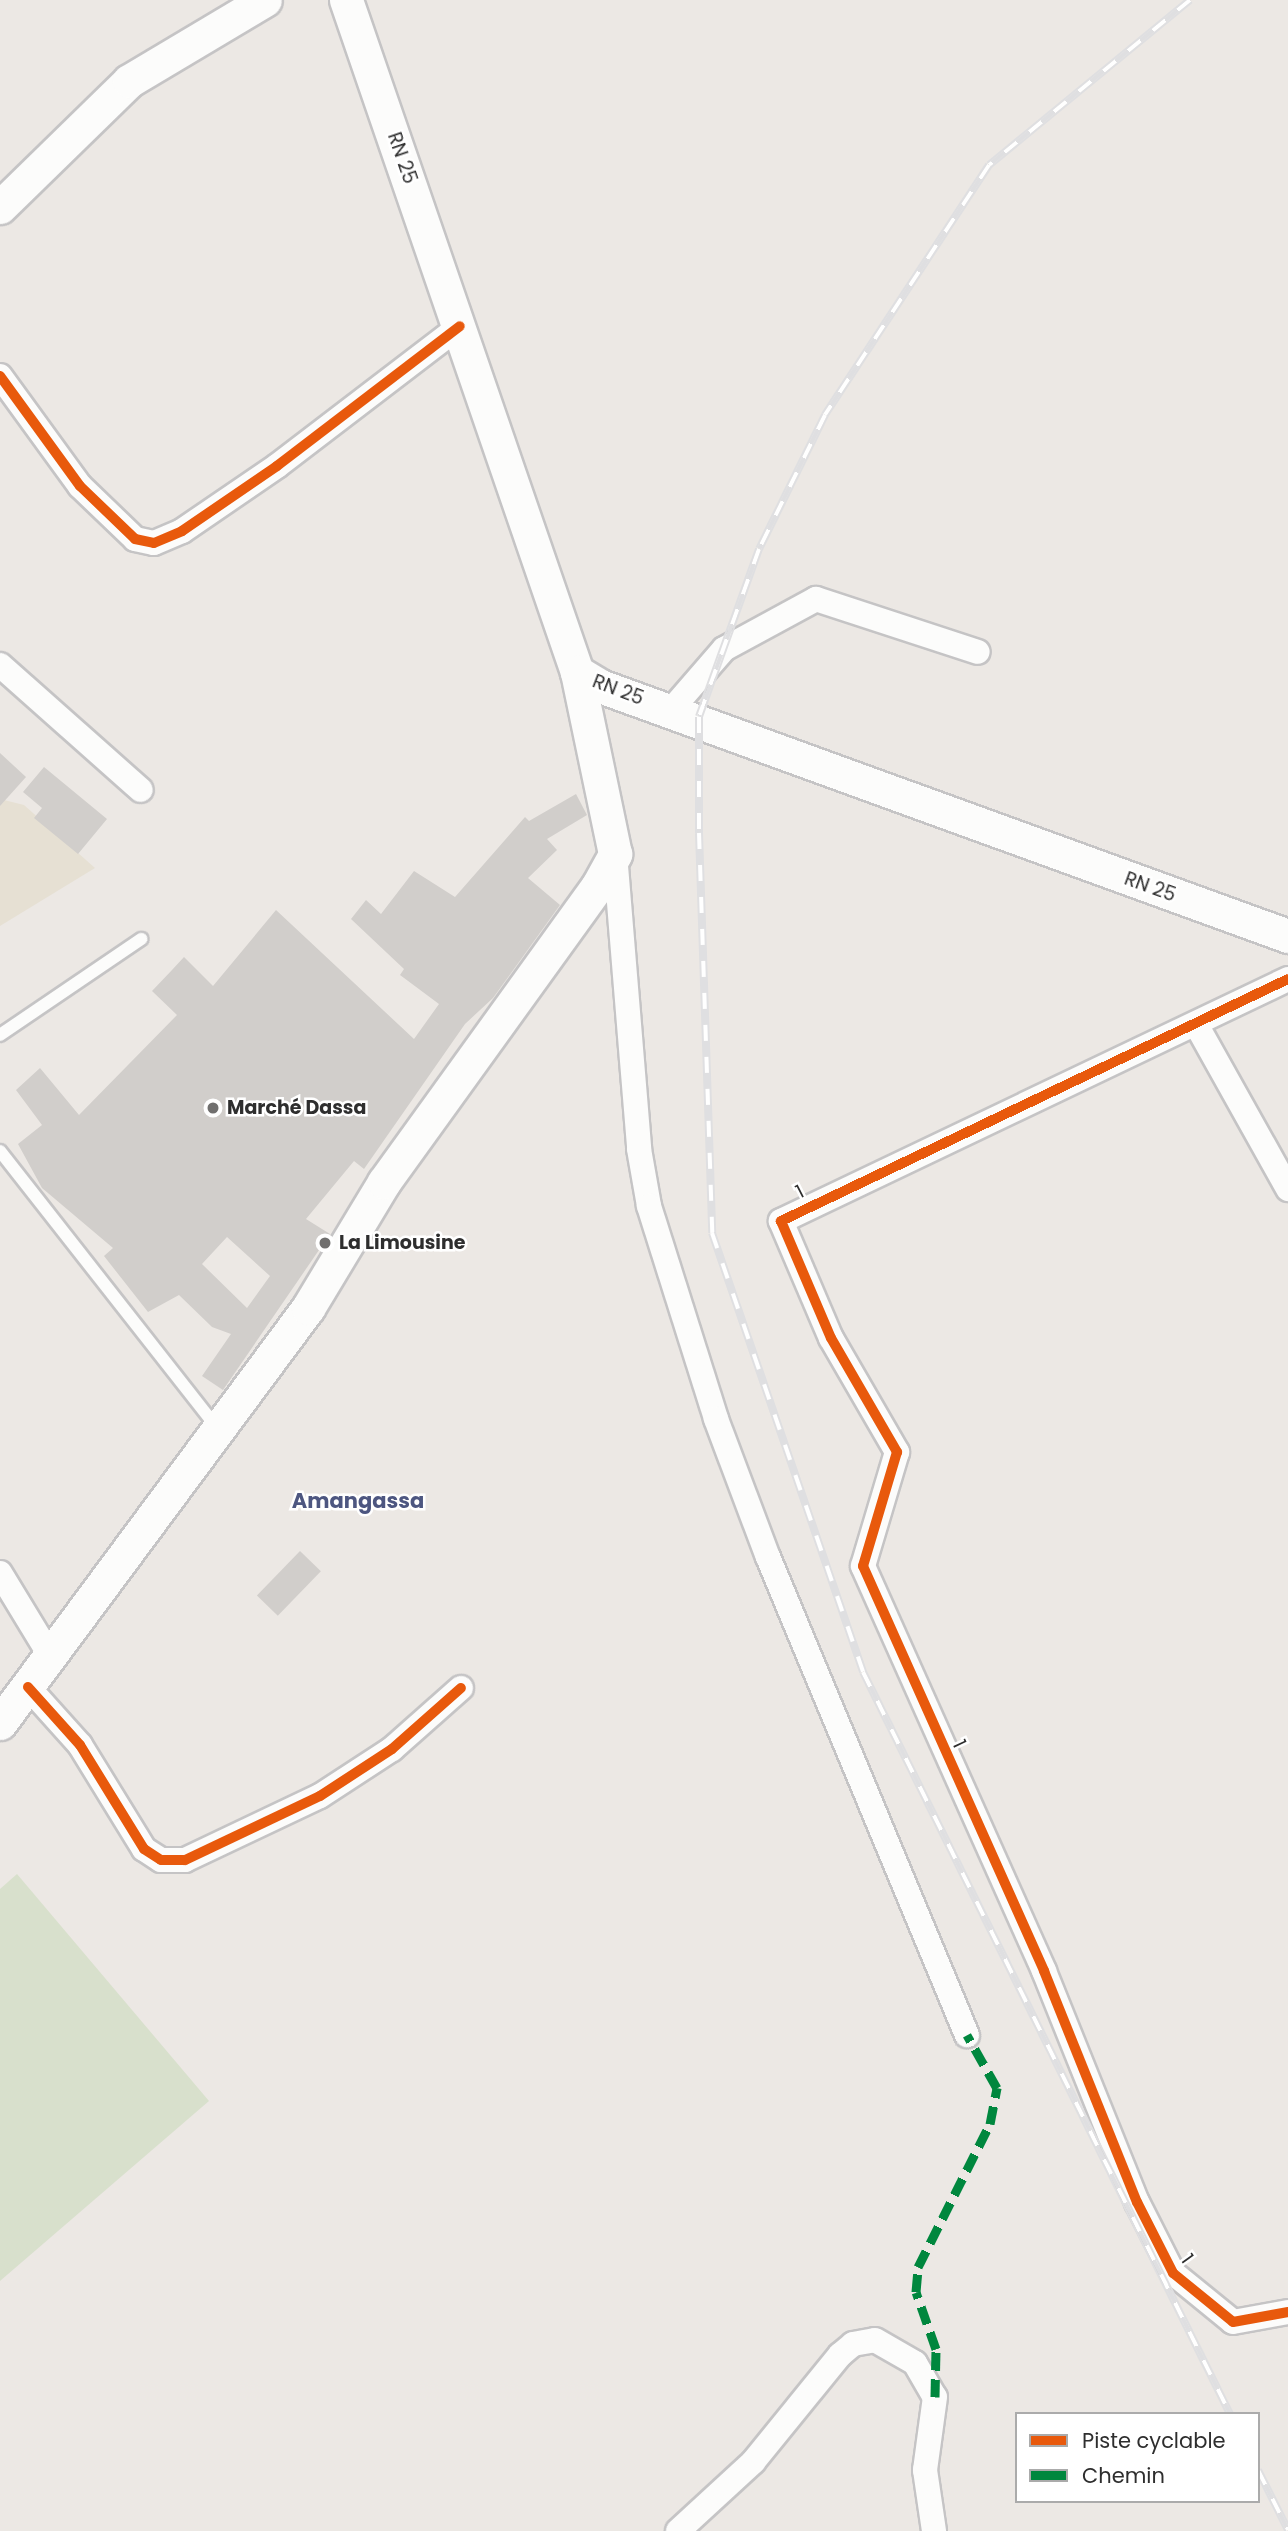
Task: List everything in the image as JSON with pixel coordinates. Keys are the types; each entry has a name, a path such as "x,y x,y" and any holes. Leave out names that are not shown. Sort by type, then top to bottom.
{"main road":[{"path":"0,207 129,81 265,0"},
{"name":"RN 25","path":"346,0 577,672 600,686 672,709 1288,936"},
{"path":"0,1723 219,1430 615,853 577,672"}],"street":[{"path":"0,376 80,486 135,539 154,543 182,531 316,439 460,326"},
{"path":"672,709 724,649 816,599 978,652"},
{"path":"0,665 141,790"},
{"path":"615,853 639,1149 649,1206 716,1419 768,1556 967,2035"},
{"path":"1288,979 1197,1026 1288,1189"},
{"name":"1","path":"1197,1026 893,1165 781,1221 831,1338 897,1452 863,1566 1172,2273 1233,2322 1288,2312"},
{"path":"0,1573 51,1657"},
{"path":"28,1687 80,1745 144,1849 161,1860 185,1860 320,1796 392,1749 461,1688"},
{"path":"678,2531 753,2462 840,2355 853,2344 875,2340 915,2363 935,2397 925,2470 934,2531"}],"lane":[{"path":"0,1035 141,939"},
{"path":"0,1152 219,1430"}],"shaded area":[{"path":"0,799 24,805 95,868 0,926"}],"green space":[{"path":"17,1874 209,2101 0,2281 0,1889"}],"building":[{"path":"0,753 26,777 0,806"},
{"path":"44,767 107,819 78,854 34,818 42,808 23,792"},
{"path":"576,794 587,815 547,839 557,850 528,878 560,905 493,998 465,1024 364,1169 354,1161 306,1219 330,1234 223,1390 202,1376 231,1334 212,1327 179,1295 148,1312 104,1256 113,1248 42,1188 18,1144 42,1125 16,1090 40,1068 79,1115 177,1015 152,991 184,957 213,986 276,910 414,1039 439,1004 400,975 404,969 351,919 366,900 381,914 414,871 455,897 525,817 529,821","holes":["227,1237 270,1276 247,1308 202,1264"]},
{"path":"300,1551 321,1571 278,1616 257,1596"}],"railway":[{"path":"1190,0 989,165 825,415 759,549 699,717 699,833 712,1233 863,1672 1229,2412"},
{"path":"1260,2474 1288,2530"}],"marked path":[{"path":"935,2397 936,2349 916,2292 918,2267 990,2124 997,2088 967,2035"}],"cycle path":[{"path":"0,376 80,486 135,539 154,543 182,531 277,466 460,326"},
{"path":"1288,979 781,1221 831,1338 897,1452 863,1566 1044,1971 1137,2202 1173,2273 1233,2322 1288,2312"},
{"path":"28,1687 80,1745 144,1849 161,1860 185,1860 320,1796 392,1749 461,1688"}],"place":[{"name":"Marché Dassa","path":"213,1108"},
{"name":"La Limousine","path":"325,1243"}],"district":[{"name":"Amangassa","path":"358,1501"}]}
